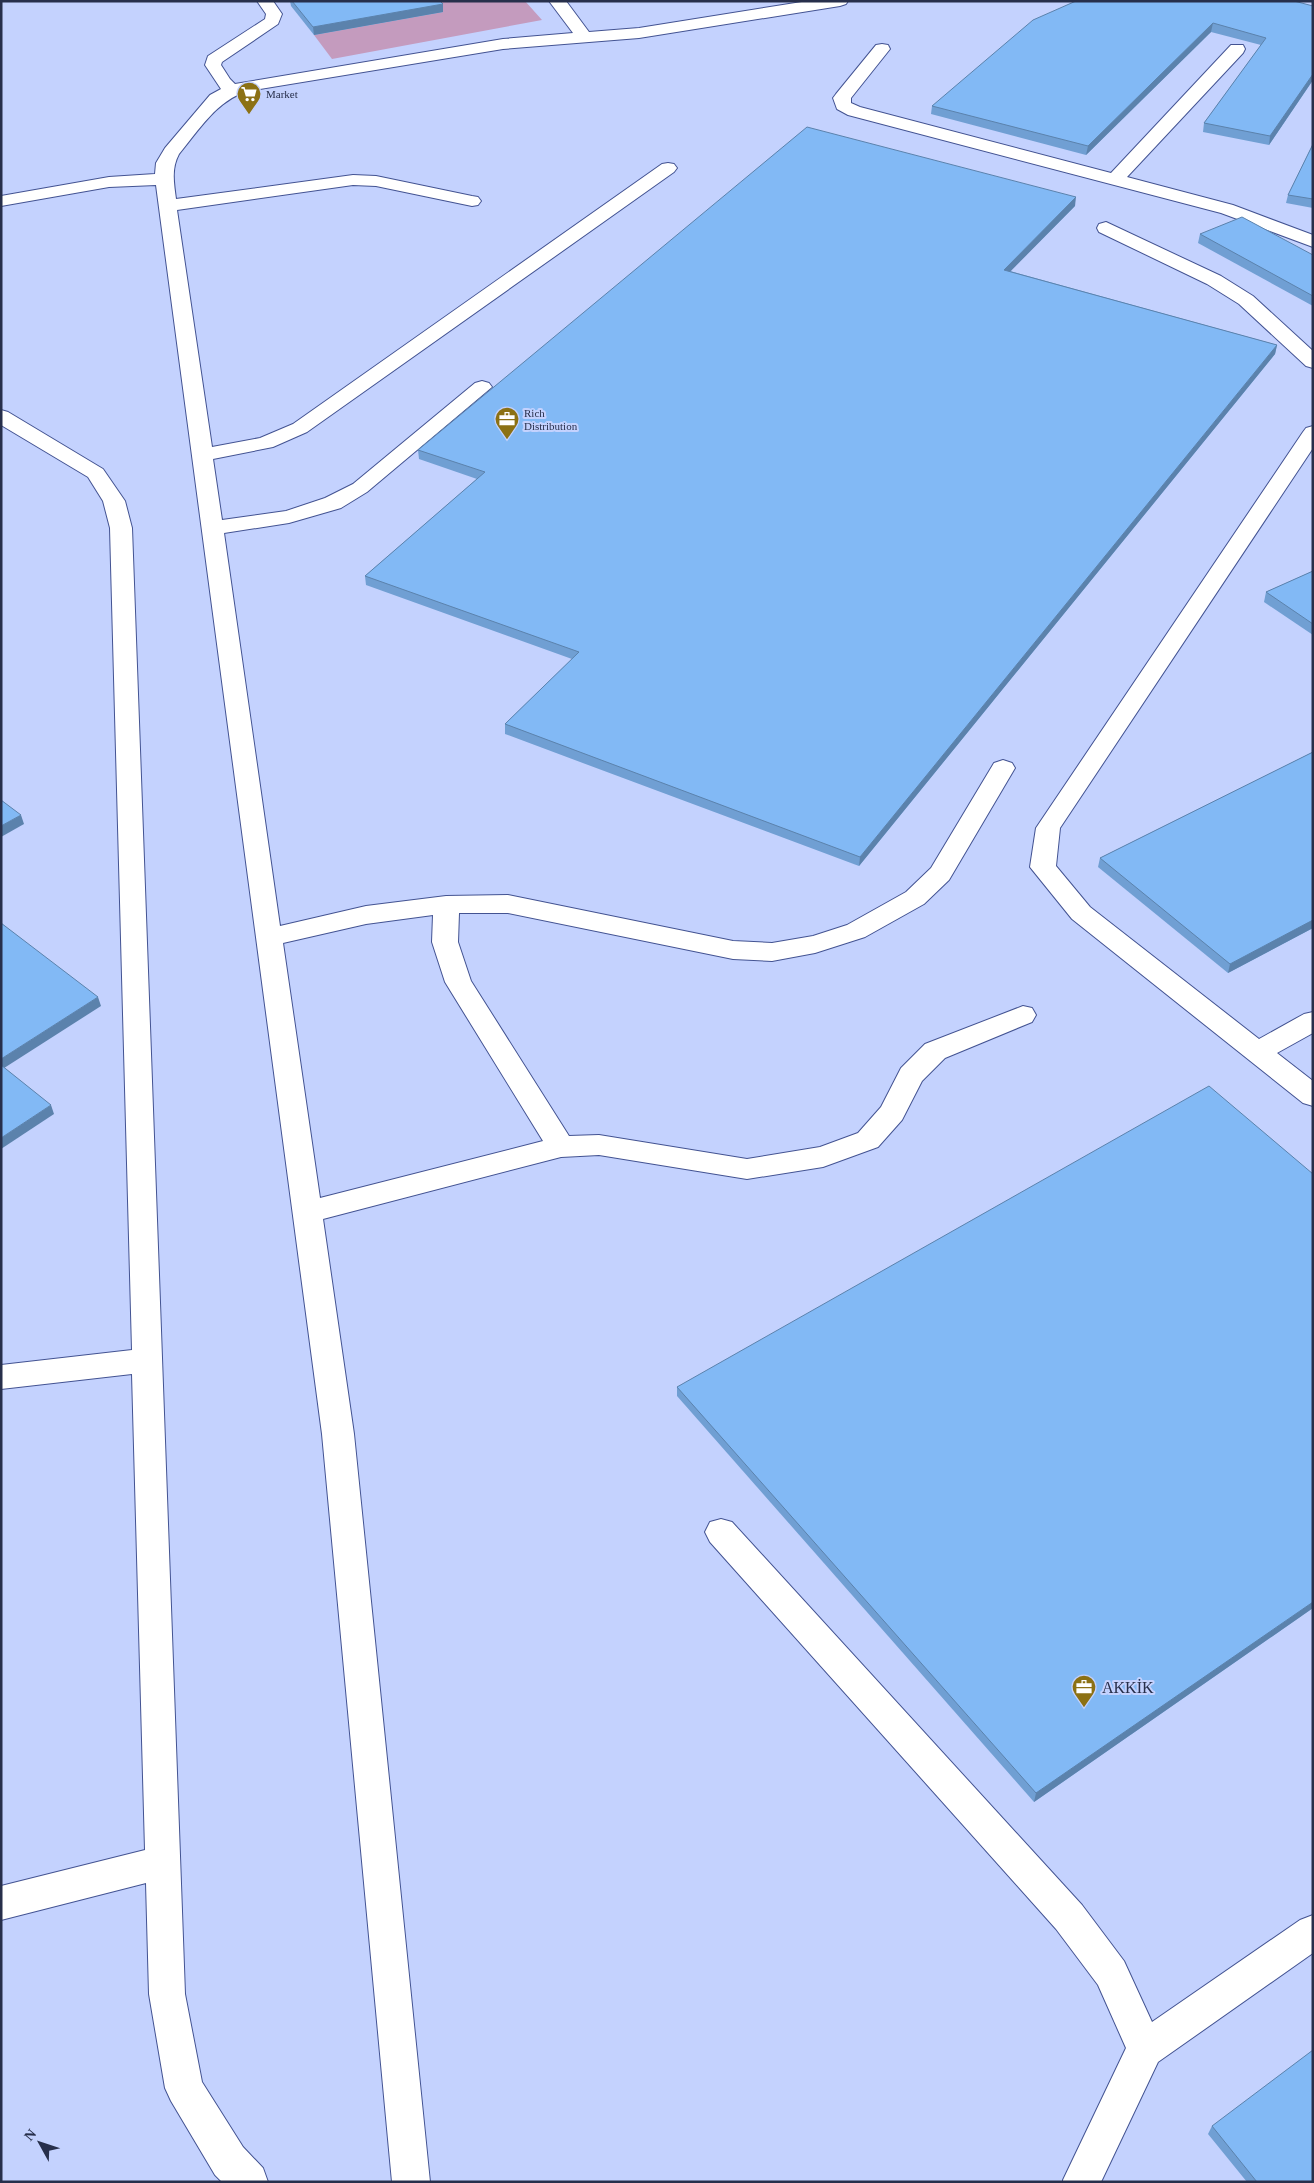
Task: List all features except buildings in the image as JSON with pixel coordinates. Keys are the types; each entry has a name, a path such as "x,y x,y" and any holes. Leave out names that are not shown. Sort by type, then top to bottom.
{"street":[{"path":"232,90 223,82 213,65 214,60 272,21 274,14 265,1"},
{"path":"557,1 584,36"},
{"path":"411,2182 338,1434 164,179 164,163 171,152 216,99 232,90 503,44 666,30 840,1"},
{"path":"882,49 842,98 843,106 854,111 1227,209 1313,241"},
{"path":"1115,180 1237,49"},
{"path":"202,455 266,442 300,428 668,168"},
{"path":"1,201 109,182 164,179"},
{"path":"168,206 353,180 376,181 472,201"},
{"path":"1106,228 1214,280 1246,300 1313,362"},
{"path":"212,528 289,517 332,503 360,488 482,387"},
{"path":"1,416 96,473 114,502 121,528 167,1994 184,2088 229,2161 249,2182"},
{"path":"1313,432 1048,828 1042,867 1081,913 1313,1096"},
{"path":"269,937 366,915 446,905 508,904 733,950 772,952 815,944 856,931 915,898 940,874 1003,768"},
{"path":"446,905 445,942 458,982 561,1147"},
{"path":"307,1212 561,1147 599,1145 747,1169 823,1157 868,1140 892,1113 911,1075 935,1051 1023,1015"},
{"path":"1258,1051 1313,1021"},
{"path":"1,1377 147,1360"},
{"path":"721,1532 1069,1917 1111,1973 1145,2049"},
{"path":"1,1903 162,1862"},
{"path":"1080,2181 1145,2049 1313,1932"}],"shaded area":[{"path":"434,1 525,1 542,20 332,59 314,35 443,12"}],"place":[{"name":"Market","path":"249,115"},
{"name":"Rich Distribution","path":"507,440"},
{"name":"AKKİK","path":"1084,1708"}]}
